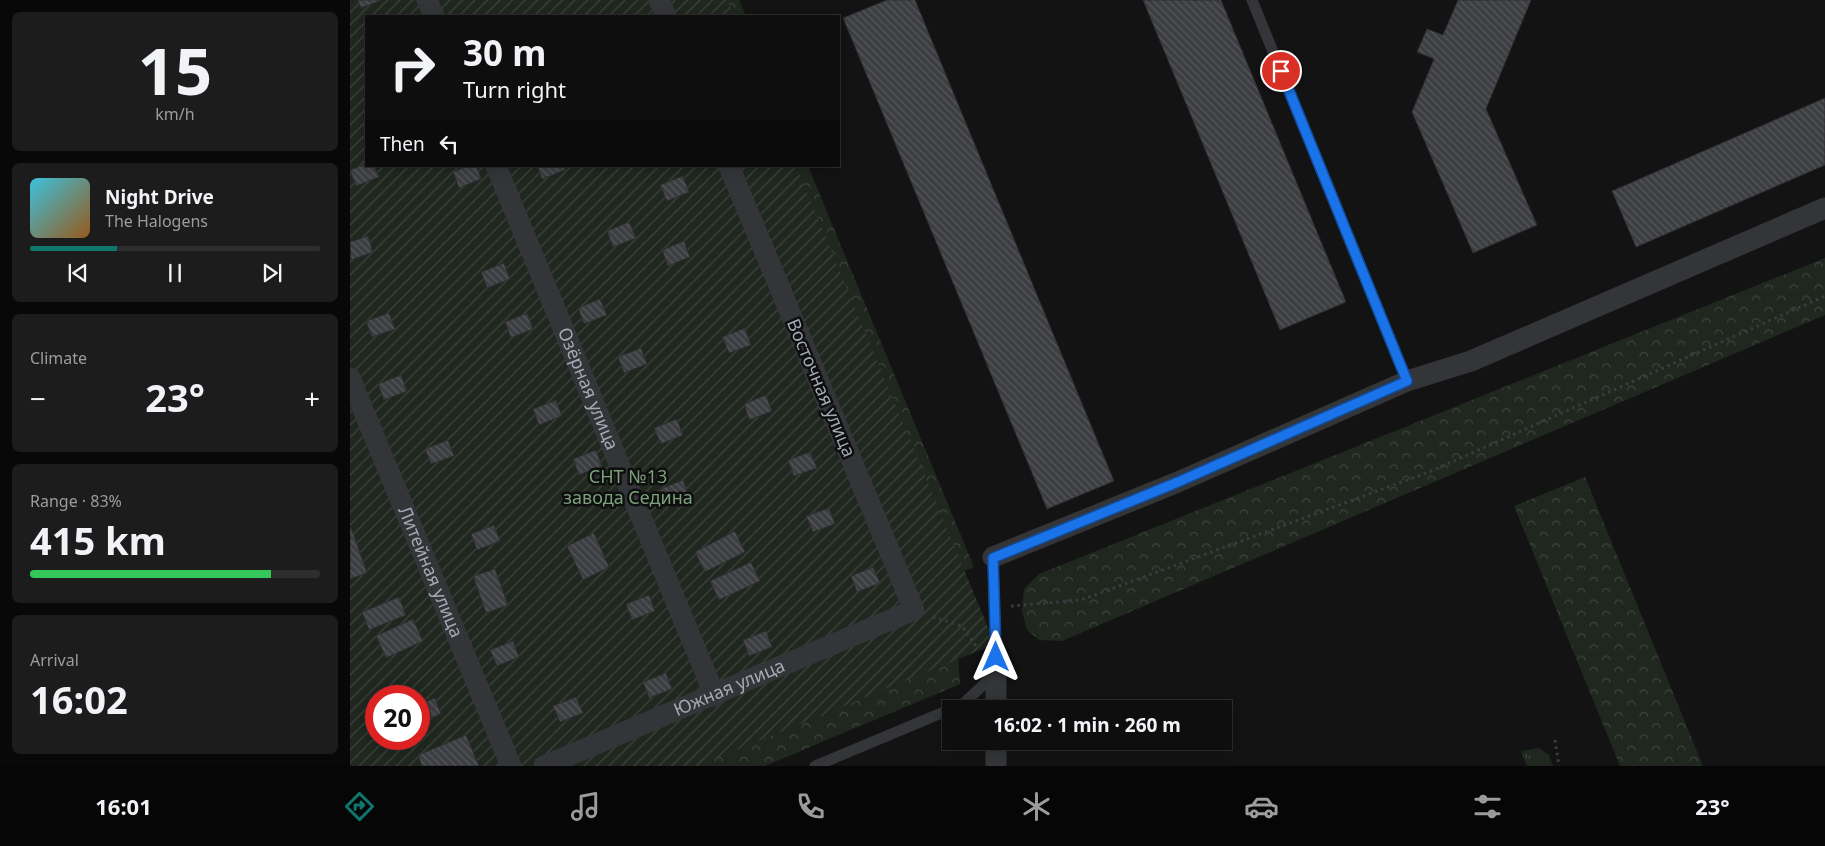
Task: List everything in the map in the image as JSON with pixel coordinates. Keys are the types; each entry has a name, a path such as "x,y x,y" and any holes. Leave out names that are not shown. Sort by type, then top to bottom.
{"street":[{"path":"427,0 434,15"},
{"path":"659,0 666,15"},
{"name":"Озёрная улица","path":"496,167 715,696"},
{"name":"Восточная улица","path":"729,167 914,610"},
{"path":"993,558 1178,482 1407,381 1472,360 1825,208"},
{"name":"Литейная улица","path":"350,378 511,766"},
{"name":"Южная улица","path":"544,766 715,696 914,610"},
{"path":"996,673 996,700"},
{"path":"996,750 996,766"}],"lane":[{"path":"1252,0 1407,381"},
{"path":"815,766 963,704 996,673 993,558"}],"path":[{"path":"995,608 1081,600 1429,472 1825,296"},
{"path":"914,610 962,626 996,673"},
{"path":"1554,740 1559,766"}],"green space":[{"name":"СНТ №13 завода Седина","path":"350,0 727,0 734,15 365,15 365,167 796,167 995,644 697,766 350,766"},
{"path":"677,0 739,0 746,15 684,15"},
{"path":"745,167 808,167 974,567 920,590"},
{"path":"1825,258 1825,315 1062,641 1039,640 1027,630 1022,611 1024,589 1039,574"},
{"path":"1585,477 1703,766 1620,766 1514,506"},
{"path":"955,611 960,684 765,766 589,766"},
{"path":"1539,748 1549,755 1553,766 1527,766 1521,751"}],"building":[{"path":"358,0 382,0 361,8"},
{"path":"887,0 915,0 1114,481 1047,509 843,18"},
{"path":"1143,0 1221,0 1346,302 1280,330"},
{"path":"1458,0 1531,0 1486,109 1537,225 1473,253 1412,112 1434,59 1417,52 1427,29 1443,35"},
{"path":"1825,98 1825,165 1636,247 1612,191"},
{"path":"365,164 365,167 374,167 379,177 356,186 350,170"},
{"path":"465,167 477,167 481,179 459,188 453,172"},
{"path":"537,167 564,167 565,170 542,179"},
{"path":"683,176 689,192 667,201 660,185"},
{"path":"629,222 636,238 613,247 607,231"},
{"path":"368,236 373,252 351,260 350,242"},
{"path":"684,241 690,257 668,266 662,250"},
{"path":"504,263 510,279 487,288 481,272"},
{"path":"600,299 607,315 584,324 578,308"},
{"path":"389,313 395,329 372,337 366,321"},
{"path":"527,313 533,329 511,338 505,322"},
{"path":"745,328 751,345 729,353 722,337"},
{"path":"641,348 647,364 624,373 618,357"},
{"path":"401,375 407,391 384,400 378,384"},
{"path":"766,395 772,411 749,420 744,404"},
{"path":"556,400 562,416 539,425 533,409"},
{"path":"677,419 683,435 661,444 654,428"},
{"path":"448,440 454,456 431,464 425,449"},
{"path":"596,450 602,466 579,475 573,459"},
{"path":"810,452 817,468 794,476 788,460"},
{"path":"683,480 689,496 666,504 660,489"},
{"path":"829,508 835,524 813,532 806,516"},
{"path":"494,525 500,541 477,550 471,534"},
{"path":"350,528 367,573 350,579"},
{"path":"735,531 745,552 705,572 695,552"},
{"path":"594,533 609,567 583,580 567,546"},
{"path":"751,562 760,581 719,600 710,581"},
{"path":"873,567 880,583 857,592 851,576"},
{"path":"495,569 508,605 486,613 473,576"},
{"path":"649,595 655,611 632,620 626,604"},
{"path":"399,597 406,615 369,630 362,612"},
{"path":"413,619 423,641 386,658 376,636"},
{"path":"766,631 772,647 749,656 743,640"},
{"path":"513,641 519,657 497,666 490,650"},
{"path":"666,673 672,689 649,698 643,682"},
{"path":"576,697 583,713 560,722 553,706"},
{"path":"435,698 441,714 430,718 430,700"},
{"path":"466,735 479,766 422,766 418,755"}],"route":[{"path":"996,657 993,558 1178,482 1407,381 1330,196 1281,71"}]}
